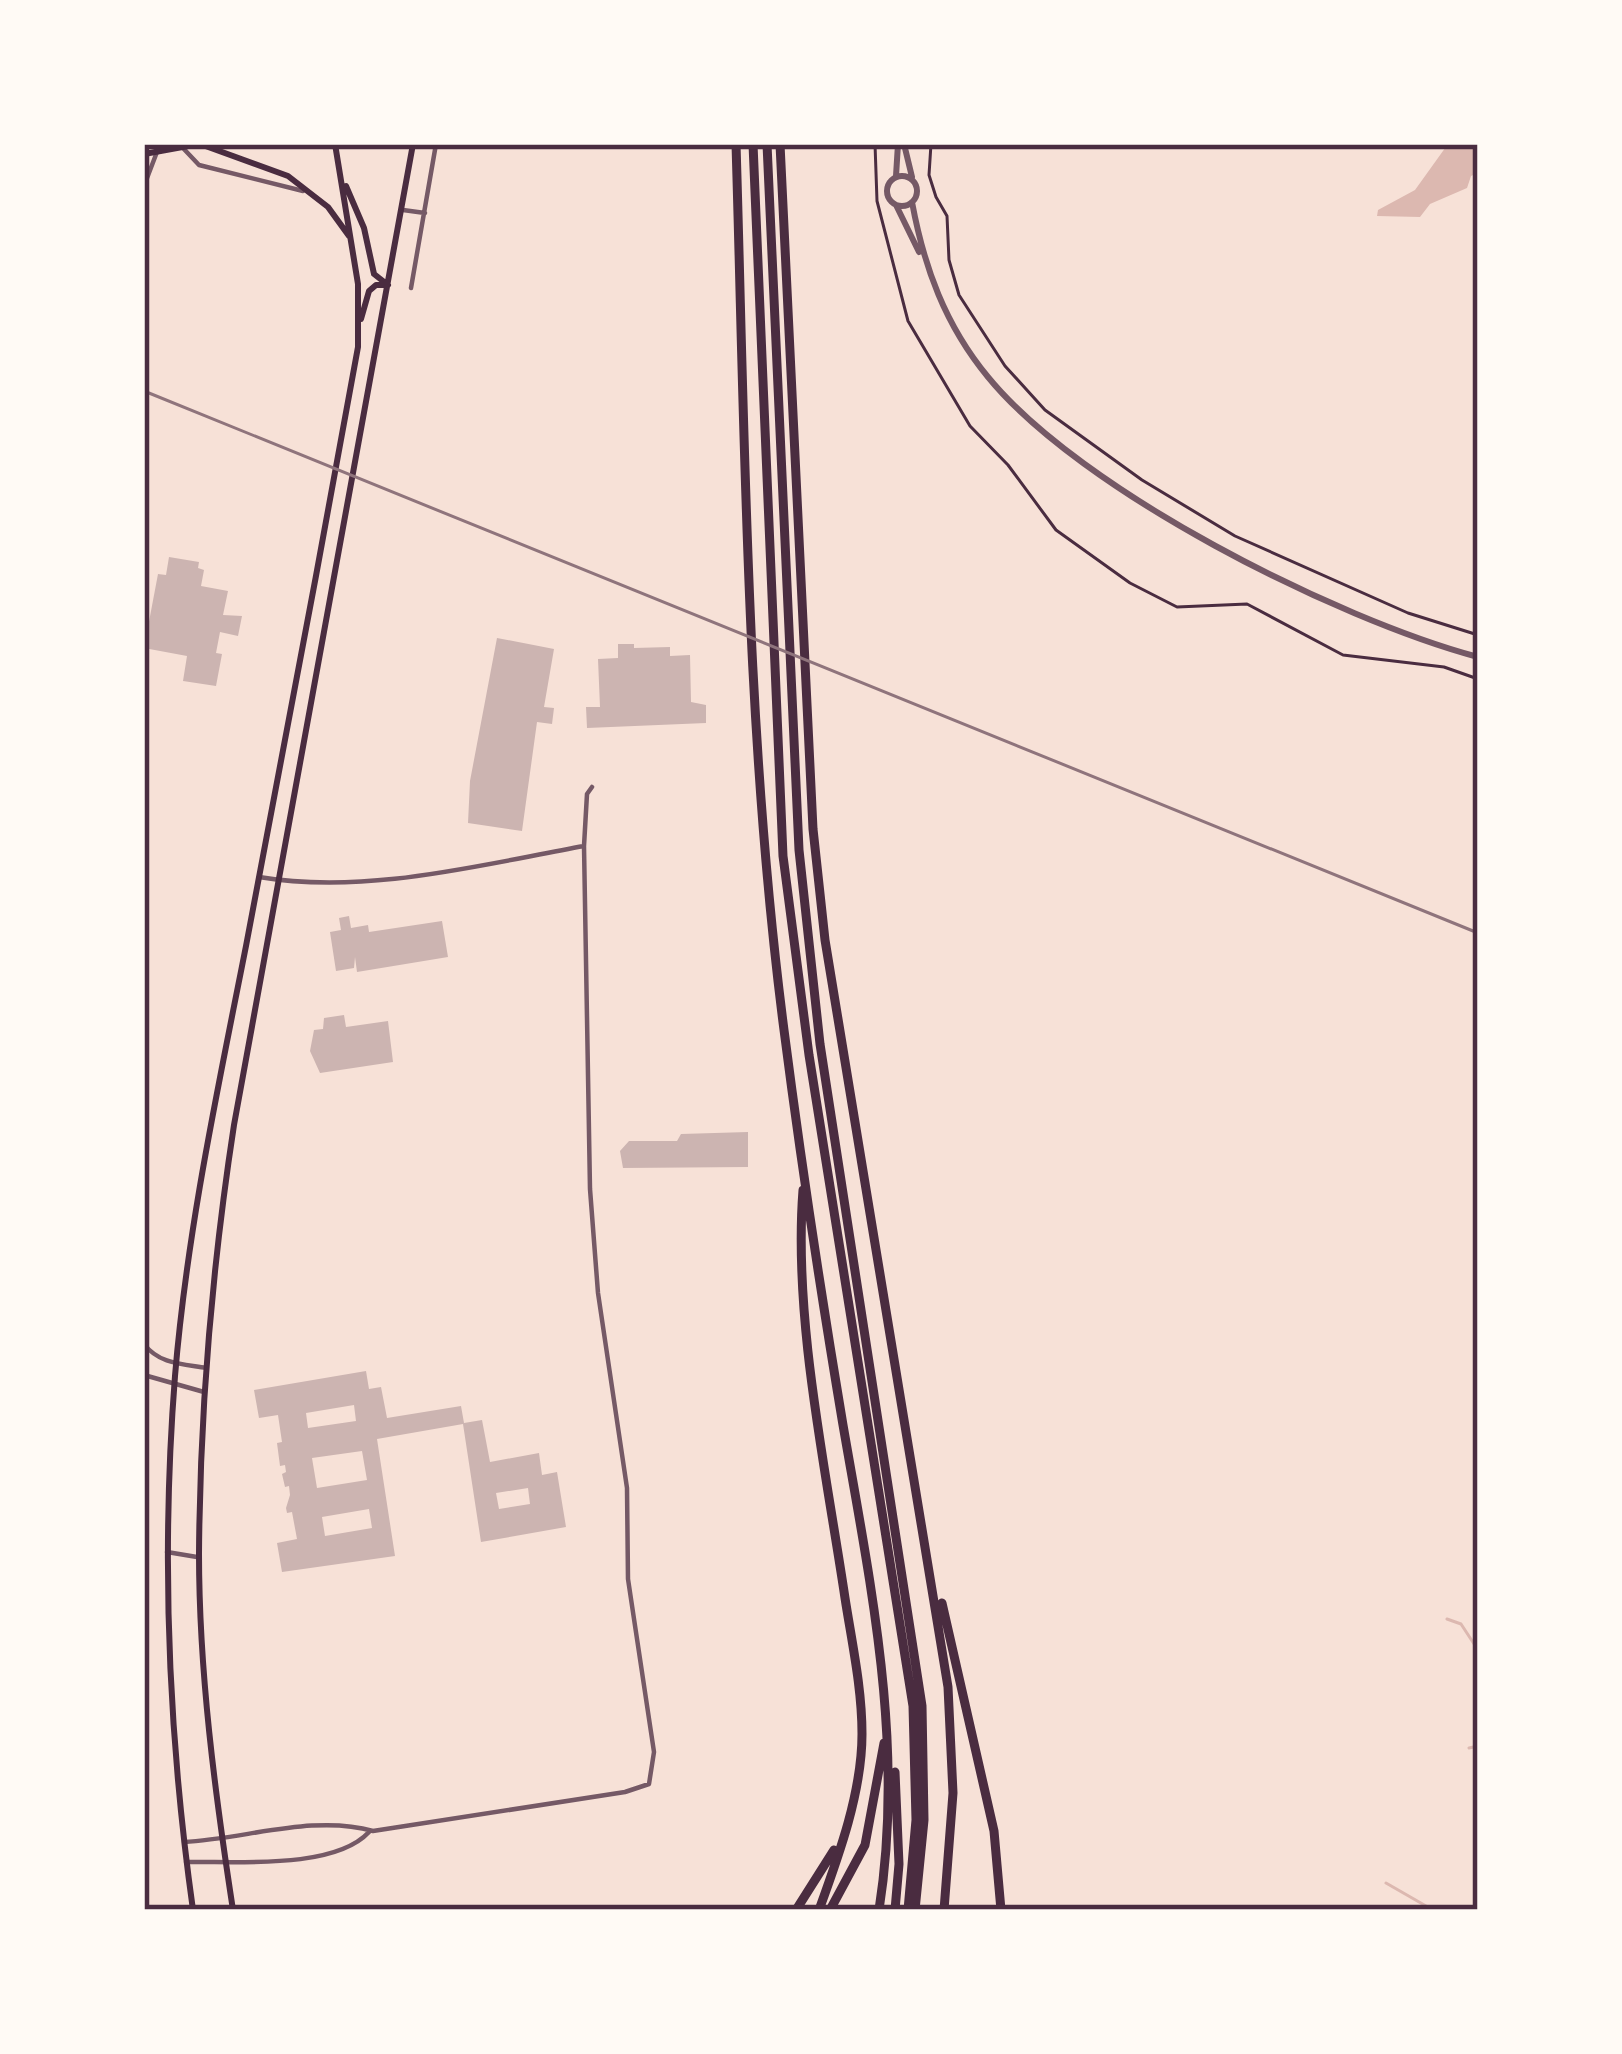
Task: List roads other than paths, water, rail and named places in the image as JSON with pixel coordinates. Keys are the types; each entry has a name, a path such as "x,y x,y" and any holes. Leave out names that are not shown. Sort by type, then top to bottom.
{"highway":[{"path":"736,144 758,776 772,942 884,1678 898,1808 895,1910"},
{"path":"753,144 785,875 808,1055 906,1647 920,1820"},
{"path":"767,144 802,890 830,1118 922,1706 912,1910"},
{"path":"780,144 816,866 941,1636 952,1738 952,1835 944,1910"},
{"path":"804,1173 800,1227 814,1393 862,1736 854,1798 819,1910"},
{"path":"914,1468 994,1831 1001,1910"},
{"path":"830,1910 857,1864 870,1825 884,1748 884,1678"},
{"path":"879,1910 890,1786 884,1678"},
{"path":"796,1910 840,1840"}],"main road":[{"path":"144,154 160,147 201,144 275,170 328,207 354,245"},
{"path":"193,1910 172,1737 167,1552 175,1376 200,1182 358,347 354,245 335,144"},
{"path":"233,1910 205,1663 199,1558 204,1381 219,1222 412,144"},
{"path":"343,180 359,212 374,274 388,285"},
{"path":"359,325 372,288 388,285"},
{"path":"291,708 310,708"},
{"path":"267,839 285,842"}],"street":[{"path":"411,288 436,144"},
{"path":"901,144 896,177 888,183 886,194 896,205 946,315 986,375 1044,433 1192,531 1294,584 1372,620 1478,657"},
{"path":"901,144 916,193 912,202 926,266"},
{"path":"144,186 160,147"},
{"path":"182,147 199,165 303,191"},
{"path":"896,177 913,181"},
{"path":"896,205 912,202"},
{"path":"403,210 424,213"},
{"path":"186,1862 248,1864 327,1854 359,1842 369,1832 625,1792 649,1784 653,1775 655,1752 628,1579 627,1488 598,1293 590,1183 584,845 587,794 592,787"},
{"path":"259,877 326,884 404,877 584,845"},
{"path":"144,1344 153,1355 176,1364 206,1368"},
{"path":"144,1375 204,1392"},
{"path":"167,1552 199,1558"},
{"path":"184,1842 316,1826 358,1825 369,1832"}],"waterway":[{"path":"1447,1619 1461,1624 1478,1650"},
{"path":"1469,1748 1478,1746"},
{"path":"1386,1883 1433,1910"}],"railway":[{"path":"144,391 1478,933"}]}
